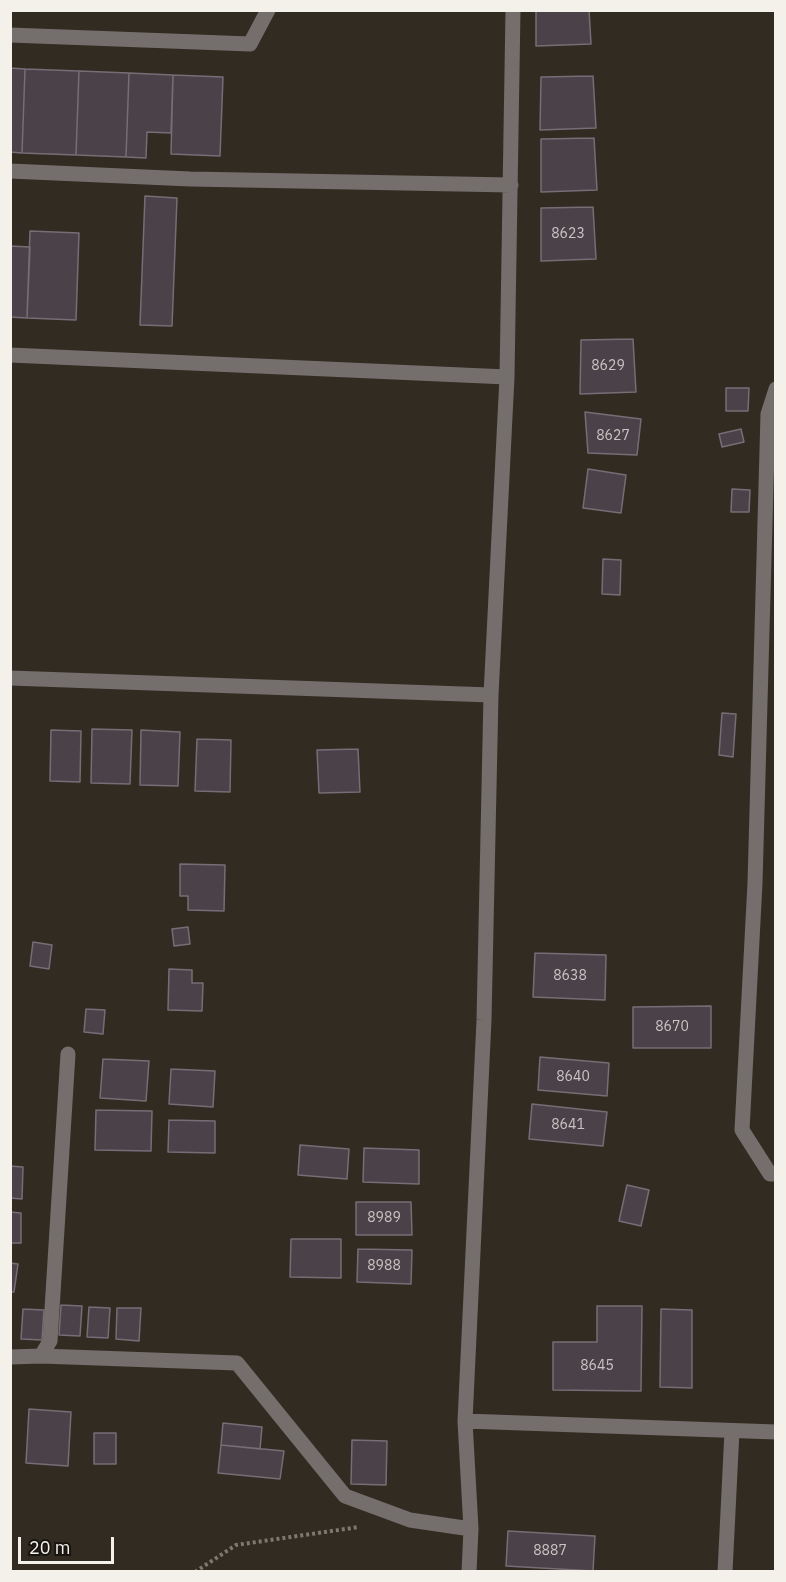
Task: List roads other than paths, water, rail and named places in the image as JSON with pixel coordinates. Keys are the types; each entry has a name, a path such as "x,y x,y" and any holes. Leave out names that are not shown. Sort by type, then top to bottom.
{"street":[{"path":"10,35 250,44 268,10"},
{"path":"469,1572 471,1529 465,1421 484,1020 491,695 507,377 513,10"},
{"path":"10,171 190,179 511,184"},
{"path":"10,355 507,377"},
{"path":"776,389 768,414 755,883 742,1130 770,1174 776,1174"},
{"path":"10,678 491,695"},
{"path":"41,1356 50,1341 68,1054"},
{"path":"10,1357 41,1356 237,1363 345,1496 410,1520 471,1529"},
{"path":"465,1421 776,1432"},
{"path":"725,1572 732,1431"}]}
